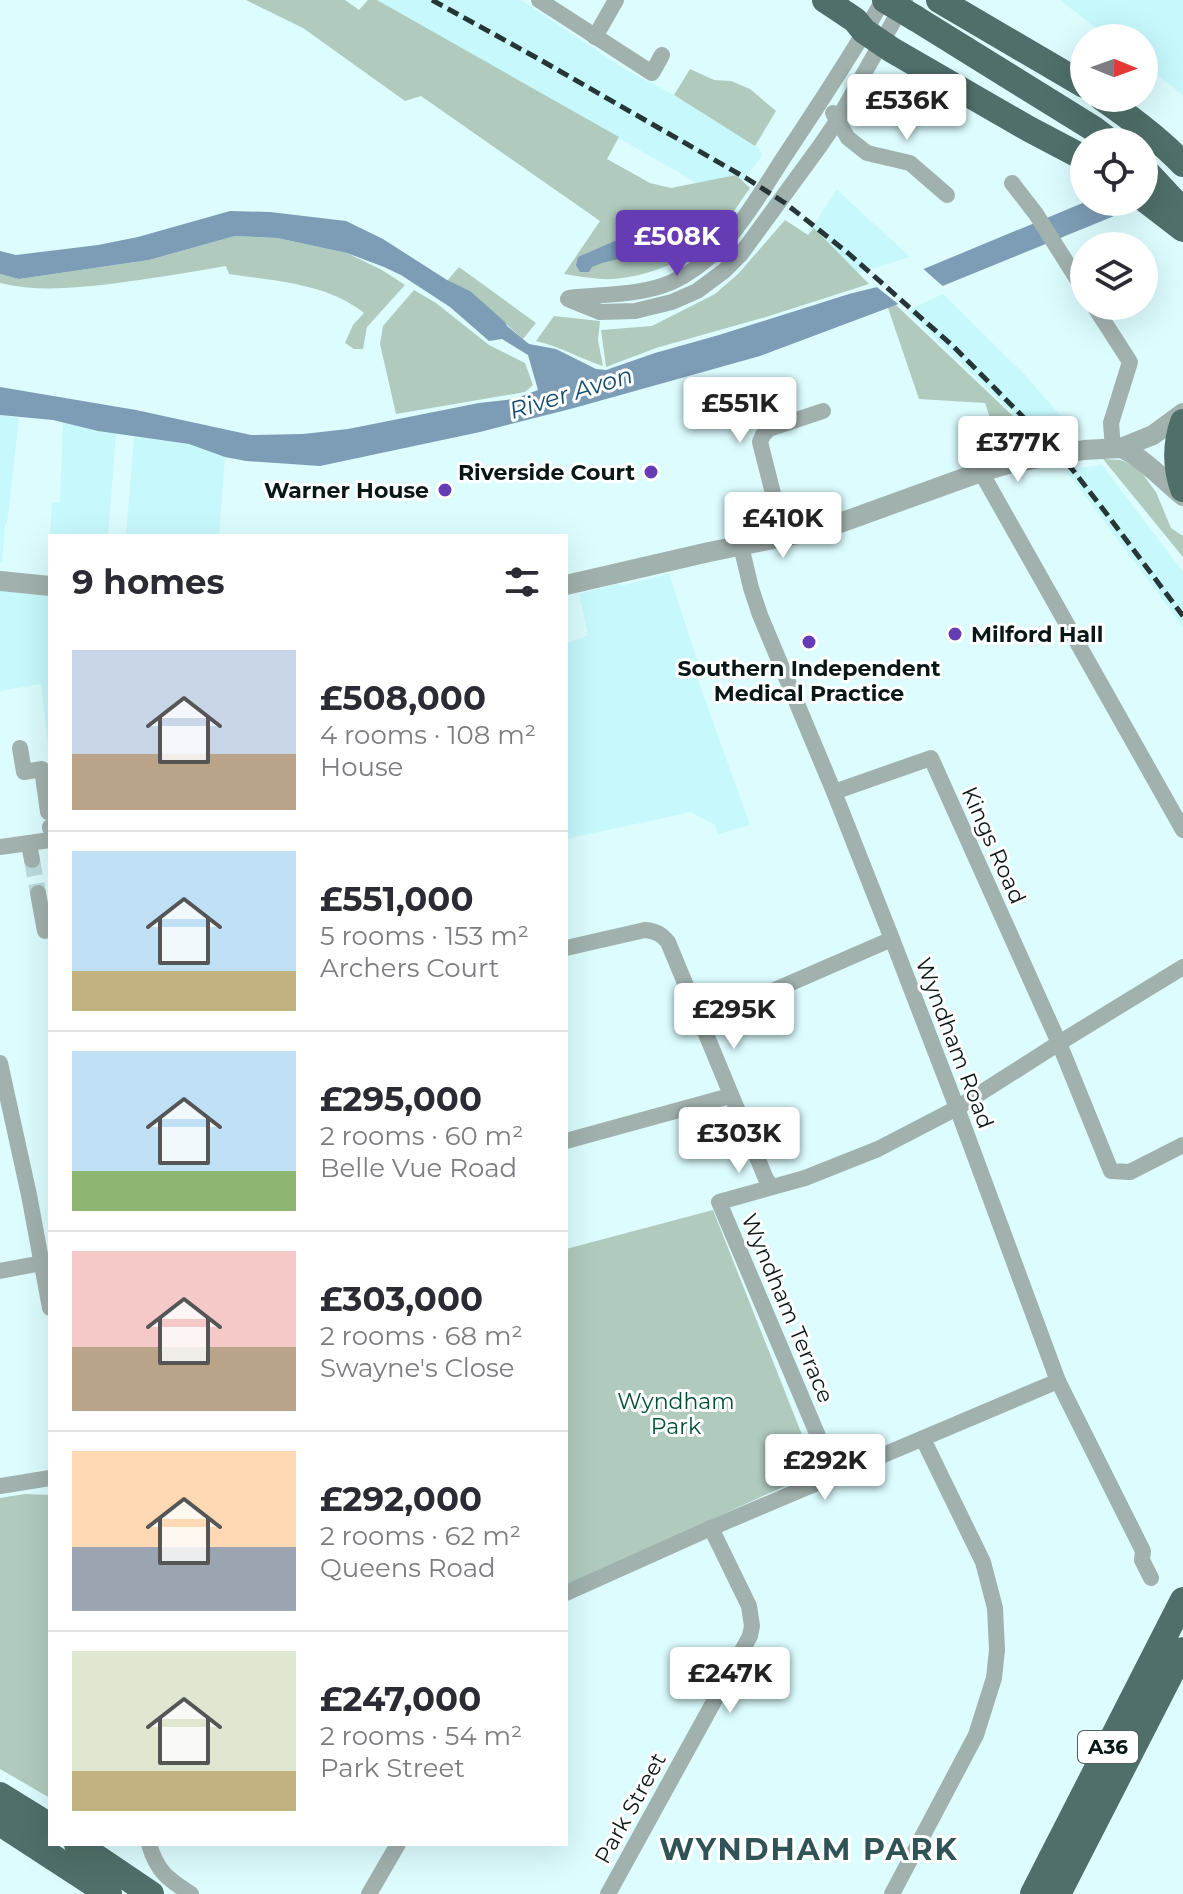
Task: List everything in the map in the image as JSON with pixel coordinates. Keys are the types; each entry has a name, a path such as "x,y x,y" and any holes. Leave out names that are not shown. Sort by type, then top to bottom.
{"highway":[{"path":"825,0 855,20 873,37 1070,151"},
{"path":"884,0 910,9 1092,128"},
{"path":"939,0 1070,77"},
{"path":"1122,112 1177,158"},
{"path":"1158,191 1171,212"},
{"path":"1183,422 1177,447 1177,473 1183,489"},
{"name":"A36","path":"1033,1894 1183,1600"},
{"name":"A36","path":"1058,1894 1183,1650"},
{"path":"2,1805 48,1816"},
{"path":"2,1805 48,1825"},
{"path":"2,1805 48,1843"},
{"path":"51,1846 109,1894"},
{"path":"80,1846 151,1894"}],"street":[{"path":"539,0 652,73 662,55"},
{"path":"595,37 616,0"},
{"path":"884,0 873,37 837,121 741,254 724,271 697,291 672,302 635,311 600,312 568,299 652,289 672,282 709,258 755,204 825,96 873,37 910,9"},
{"path":"825,96 848,138 867,153 910,163 947,195"},
{"path":"1012,183 1070,268"},
{"path":"1103,320 1130,362 1111,423 1117,448"},
{"path":"784,537 760,442 769,429 823,411"},
{"path":"568,585 837,524 981,472 1045,456 1117,448 1153,435 1183,413"},
{"path":"1117,448 1144,461 1183,496"},
{"path":"981,472 1183,830"},
{"name":"Wyndham Road","path":"741,546 760,615 892,939 1058,1381 1143,1551 1142,1560 1151,1578"},
{"path":"0,581 48,586"},
{"path":"20,748 24,772 42,769 48,814"},
{"name":"Kings Road","path":"834,792 931,758 1059,1043"},
{"path":"0,847 31,852 48,841"},
{"path":"38,893 45,931"},
{"path":"568,948 645,930 662,935 668,942 730,1096 771,1186 805,1178 856,1159 957,1108 1183,967"},
{"path":"701,1022 892,939"},
{"path":"1059,1043 1111,1171 1130,1172 1183,1145"},
{"path":"0,1063 48,1297"},
{"path":"568,1140 730,1096"},
{"name":"Wyndham Terrace","path":"771,1186 719,1202 835,1476"},
{"path":"0,1271 42,1263"},
{"path":"568,1592 1058,1381"},
{"path":"892,1894 976,1735 994,1678 997,1650 995,1608 983,1562 923,1439"},
{"path":"0,1486 48,1478"},
{"name":"Park Street","path":"608,1894 750,1636 749,1606 711,1528"},
{"path":"1143,1551 1160,1543"},
{"path":"150,1846 162,1873 191,1894"},
{"path":"369,1894 397,1846"}],"shaded area":[{"path":"377,0 521,0 626,70 674,95 758,147 762,155 740,186 736,175 699,184"},
{"path":"1060,0 1183,0 1183,95 1158,76 1158,24 1091,24"},
{"path":"837,190 910,257 859,273 808,233"},
{"path":"943,294 1026,376 1070,427 1036,435 907,311"},
{"path":"0,415 19,418 2,563 0,562"},
{"path":"63,422 116,434 108,534 50,534 52,503 60,502"},
{"path":"134,437 189,444 225,457 219,534 126,534"},
{"path":"1102,465 1183,572 1183,627 1066,470"},
{"path":"669,574 699,666 694,669 750,825 718,834 715,825 691,812 568,839 568,643 588,635 579,594"},
{"path":"0,591 48,595 48,745 41,684 0,691"}],"green space":[{"path":"246,0 345,0 359,10 368,0 377,0 619,137 607,159 650,183 671,188 736,175 750,188 716,234 678,261 647,273 616,279 564,274 600,221 421,96 405,101 303,28"},
{"path":"690,69 714,80 731,81 750,89 776,111 755,146 674,95"},
{"path":"785,220 808,235 814,228 869,284 656,348 606,367 601,330 652,326 715,294 739,273"},
{"path":"235,236 277,238 347,253 405,285 367,327 363,349 354,349 345,343 353,325 364,313 349,303 317,289 229,274 226,266 82,287 41,288 0,283 0,274 19,279 149,260"},
{"path":"459,267 536,323 523,339 488,308 447,281"},
{"path":"414,290 436,303 489,345 525,363 533,385 525,392 396,414 380,344 383,326"},
{"path":"896,305 1030,432 998,441 985,403 919,399 888,308"},
{"path":"554,316 600,321 598,340 603,366 536,341"},
{"path":"1103,459 1121,460 1138,468 1156,492 1171,528 1183,536 1183,557"},
{"name":"Wyndham Park","path":"713,1210 810,1455 809,1475 568,1585 568,1248"},
{"path":"48,1495 48,1797 0,1769 0,1498"}],"water":[{"name":"River Avon","path":"1070,208 1070,216 1114,216 896,305 760,356 480,432 320,466 246,461 189,444 98,431 53,420 0,415 0,387 136,410 251,435 303,434 348,429 514,399 538,390 528,355 502,339 489,341 450,307 401,275 347,253 277,238 235,236 149,260 19,279 0,274 0,251 16,255 98,245 230,211 270,212 346,221 383,239 470,291 529,344 556,349 596,369 606,370 885,285"},
{"path":"692,223 696,234 688,243 602,263 592,267 589,272 580,272 576,265 578,257 631,234"}],"pier":[{"path":"920,266 946,289 902,307 873,284"}],"tunnel":[{"path":"32,860 38,893"}],"railway":[{"path":"432,0 746,178 785,203 848,253 954,347 1040,434 1072,469 1183,616"}],"place":[{"name":"Riverside Court","path":"651,472"},
{"name":"Warner House","path":"445,490"},
{"name":"Milford Hall","path":"955,634"},
{"name":"Southern Independent Medical Practice","path":"809,642"}],"district":[{"name":"WYNDHAM PARK","path":"809,1850"}]}
